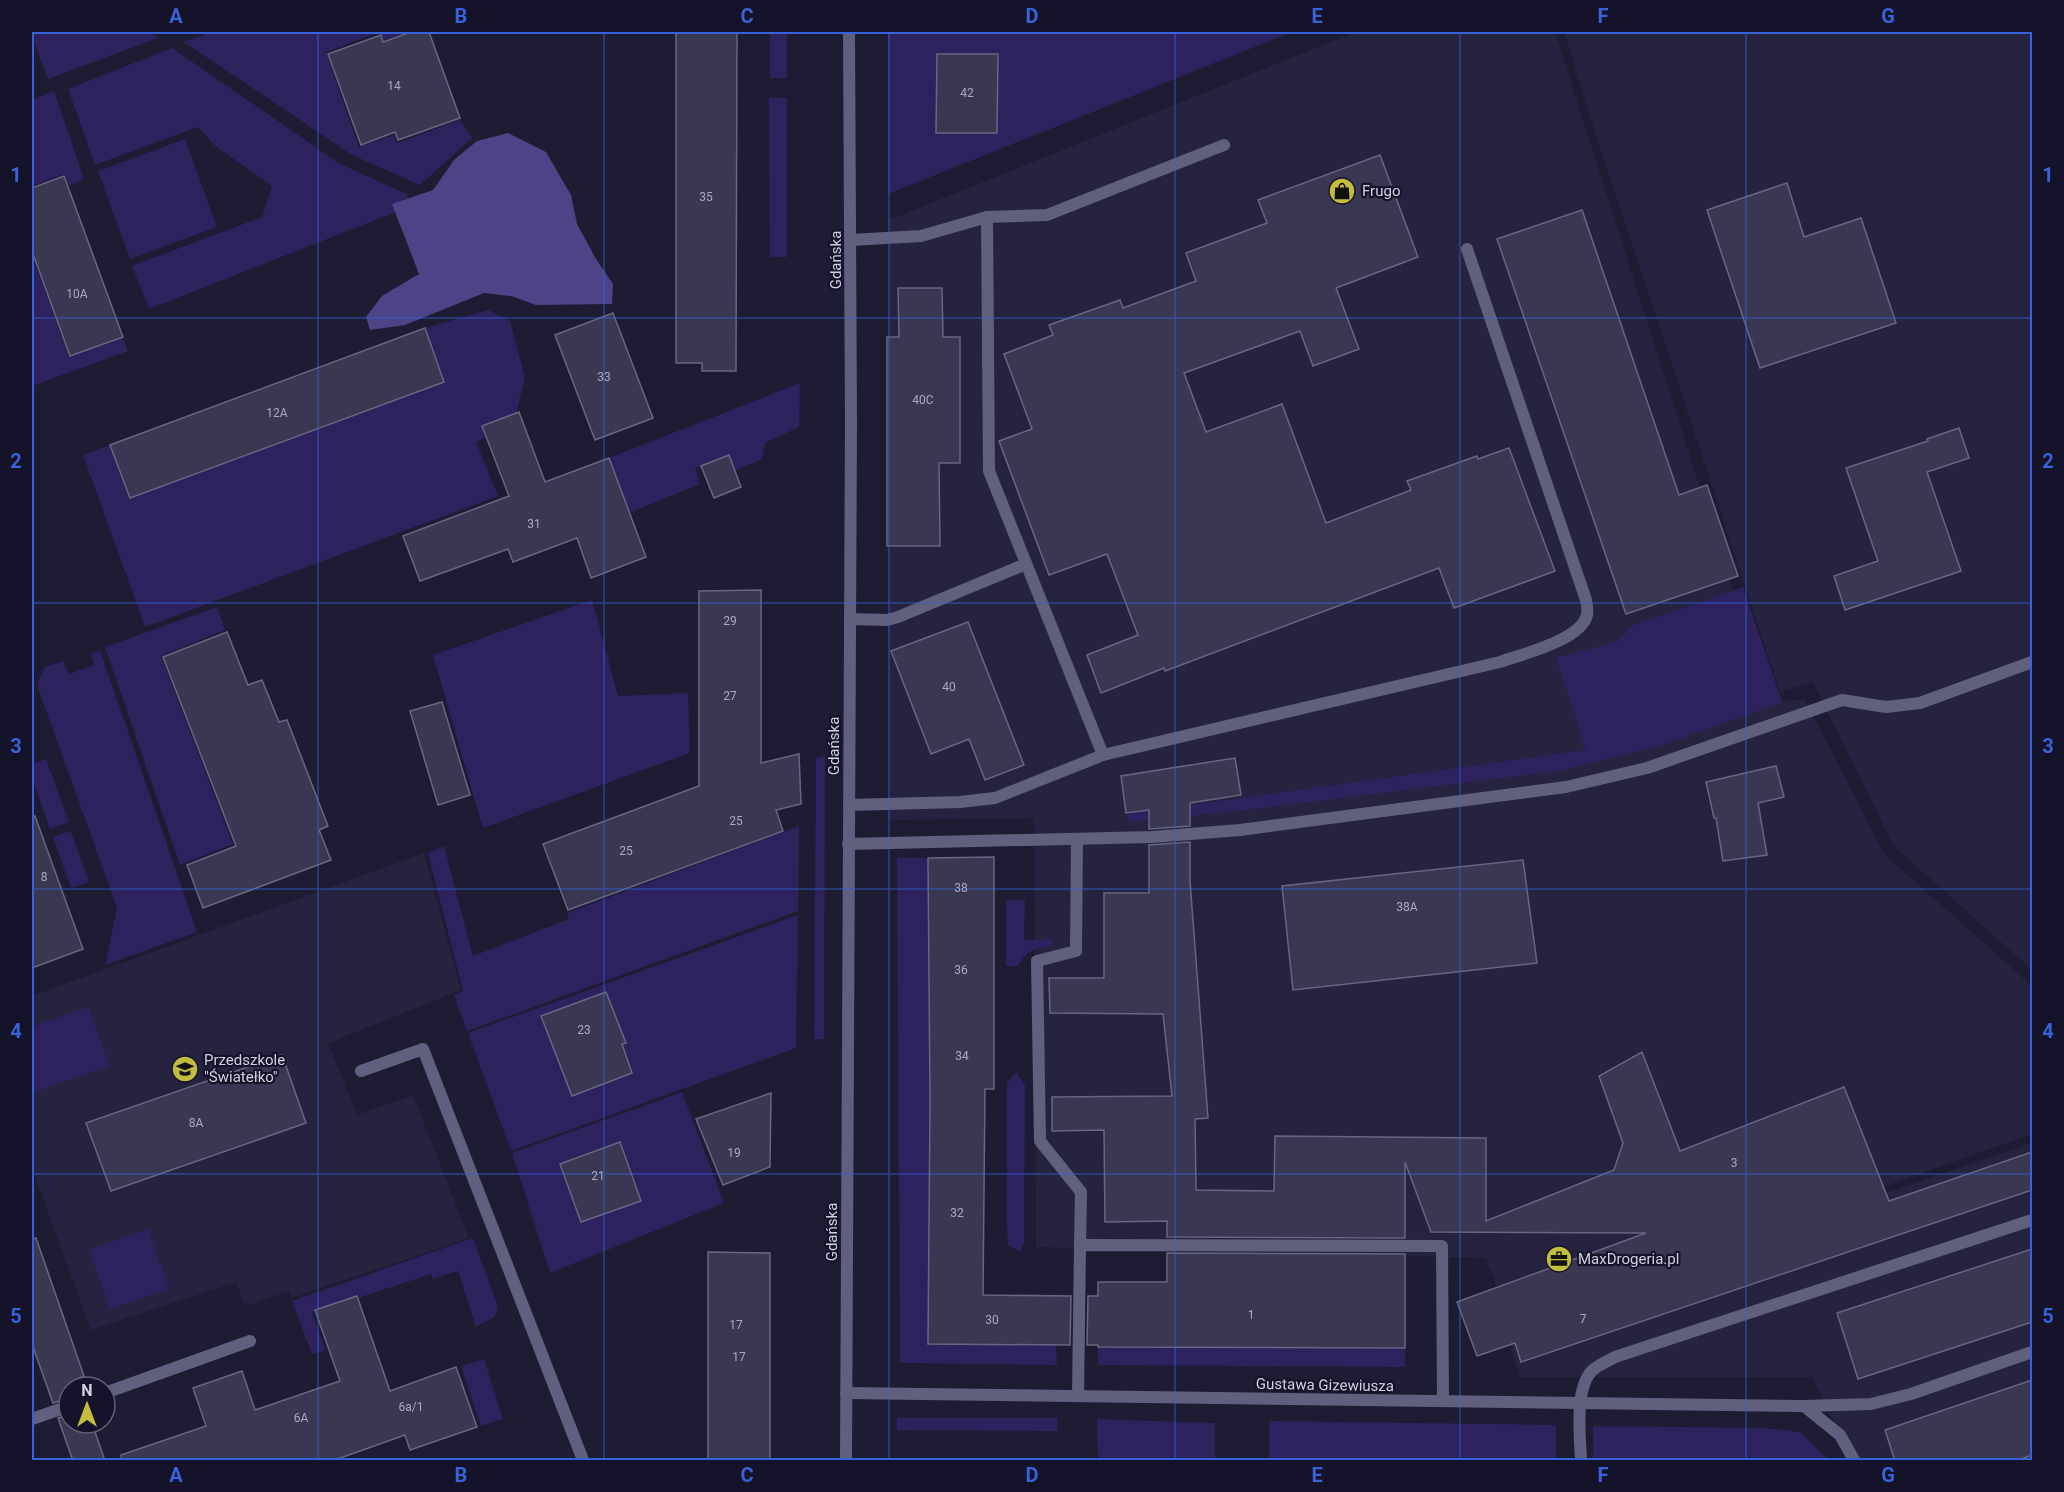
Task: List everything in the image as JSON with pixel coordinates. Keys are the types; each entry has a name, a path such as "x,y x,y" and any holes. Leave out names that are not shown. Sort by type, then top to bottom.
{"street":[{"name":"Gdańska","path":"846,1461 850,619 849,32"},
{"path":"850,240 921,236 987,217 1047,215 1224,145"},
{"path":"987,217 989,471 1103,755"},
{"path":"849,805 960,802 995,798 1103,755 1500,662 1575,632 1587,614 1586,600 1467,249"},
{"path":"850,619 887,620 898,617 1026,564"},
{"path":"848,844 1152,837 1240,830 1566,787 1647,768 1842,700 1886,707 1920,704 2032,662"},
{"path":"1077,839 1076,951 1037,962 1040,1141 1081,1192 1078,1396"},
{"path":"361,1071 423,1049 583,1461"},
{"path":"1581,1461 1580,1403 1583,1386 1593,1370 1615,1357 2032,1220"},
{"path":"1080,1245 1442,1246 1443,1401"},
{"path":"117,1389 250,1341"},
{"name":"Gustawa Gizewiusza","path":"846,1393 1804,1406 1871,1404 1911,1394 2032,1352"},
{"path":"1804,1406 1840,1435 1854,1461"},
{"path":"32,1419 57,1410"}],"shaded area":[{"path":"32,32 149,32 158,38 48,79"},
{"path":"212,32 380,32 326,52 359,147 393,135 397,143 460,120 472,138 420,185 352,155 184,42"},
{"path":"380,32 406,32 384,40"},
{"path":"770,32 787,32 787,78 770,78"},
{"path":"888,32 1292,32 888,194"},
{"path":"1356,32 1555,32 1768,701 1805,700 1885,855 2032,986 2032,1134 1509,1319 1486,1258 1036,1247 1034,818 889,820 889,220"},
{"path":"1564,32 2032,32 2032,970 1893,845 1813,682 1780,692"},
{"path":"172,48 340,164 407,194 411,206 149,309 132,266 262,217 272,186 214,145 198,127 95,165 68,89"},
{"path":"54,91 84,179 69,186 64,174 32,186 32,100"},
{"path":"769,98 787,98 787,257 770,257"},
{"path":"508,133 546,152 571,195 577,224 613,284 612,304 536,305 511,296 484,293 405,325 370,330 366,317 382,296 419,274 392,204 433,190 454,160 477,141"},
{"path":"185,139 217,227 130,259 98,171"},
{"path":"32,255 69,357 123,338 128,351 32,386"},
{"path":"488,310 510,321 525,378 513,425 476,442 498,496 145,627 83,455 110,445 130,498 444,382 425,328"},
{"path":"800,383 799,427 765,443 762,459 735,471 729,455 695,468 700,484 629,513 609,458"},
{"path":"1743,587 1782,702 1660,746 1558,771 1237,811 1129,822 1127,814 1586,750 1556,658 1618,641 1632,626"},
{"path":"592,600 618,696 688,693 690,753 483,828 433,655"},
{"path":"217,607 225,630 161,656 233,844 180,865 105,647"},
{"path":"100,650 197,932 105,965 117,908 37,685 45,667 63,661 69,674 94,665 91,654"},
{"path":"825,756 824,1039 814,1039 816,758"},
{"path":"46,759 69,822 50,829 32,777 32,764"},
{"path":"799,826 798,911 467,1031 454,995 463,991 428,853 444,846 473,956 569,919 567,913"},
{"path":"71,831 89,882 71,888 53,837"},
{"name":"Przedszkole \"Światełko\"","path":"424,853 461,990 328,1043 357,1115 413,1095 469,1238 292,1298 289,1291 245,1306 236,1282 91,1330 32,1168 32,996"},
{"path":"897,858 928,858 930,1089 928,1344 1056,1345 1057,1365 900,1363"},
{"path":"1006,900 1025,900 1024,940 1053,939 1053,946 1032,951 1018,966 1006,966"},
{"path":"798,915 796,1048 511,1151 468,1033"},
{"path":"88,1007 110,1066 34,1092 32,1027"},
{"path":"1016,1072 1025,1085 1024,1242 1020,1252 1008,1245 1007,1225 1007,1083"},
{"path":"682,1092 724,1203 550,1273 512,1153"},
{"path":"2032,1143 2032,1460 1852,1460 1812,1377 1520,1377 1504,1324"},
{"path":"148,1229 169,1289 110,1309 89,1250"},
{"path":"473,1238 498,1307 494,1317 476,1327 458,1271 433,1279 431,1274 312,1313 325,1350 312,1354 292,1301"},
{"path":"1098,1347 1405,1348 1405,1367 1098,1365"},
{"path":"484,1359 503,1419 481,1426 461,1366"},
{"path":"897,1418 1058,1418 1057,1431 897,1430"},
{"path":"1097,1419 1215,1423 1215,1460 1098,1460"},
{"path":"1269,1421 1556,1425 1556,1460 1269,1460"},
{"path":"1593,1426 1765,1428 1800,1432 1829,1460 1593,1460"}],"building":[{"path":"411,32 429,32 460,118 398,140 395,132 361,145 328,54 381,35 383,42"},
{"path":"676,32 737,32 736,371 702,371 702,363 676,363"},
{"path":"937,54 998,54 997,133 936,133"},
{"path":"1380,155 1418,257 1336,288 1359,349 1313,366 1300,331 1184,373 1206,432 1282,404 1326,523 1411,490 1407,481 1477,456 1478,459 1509,448 1555,571 1454,608 1439,568 1101,693 1087,655 1138,635 1107,554 1049,575 999,441 1032,429 1004,354 1053,335 1049,325 1120,300 1123,308 1196,281 1186,253 1267,223 1258,200"},
{"path":"64,176 123,337 70,356 32,251 32,188"},
{"path":"1787,183 1804,237 1861,218 1896,323 1760,368 1707,210"},
{"path":"1582,210 1679,495 1707,485 1738,576 1626,614 1497,239"},
{"path":"898,288 942,288 943,337 960,337 960,463 939,463 940,546 887,546 887,337 899,337"},
{"path":"613,313 653,418 595,440 555,335"},
{"path":"425,328 444,382 130,498 110,445"},
{"path":"519,412 545,482 609,458 646,557 591,578 577,538 513,562 508,549 420,581 403,536 509,496 482,426"},
{"path":"1959,428 1969,458 1927,472 1961,571 1845,610 1834,576 1878,561 1846,468 1928,441 1927,439"},
{"path":"729,455 741,487 714,498 701,466"},
{"path":"761,590 761,763 799,754 801,804 776,810 783,831 568,910 543,844 699,786 699,591"},
{"path":"968,622 1024,765 985,780 969,739 931,754 891,651"},
{"path":"227,632 248,685 262,680 279,722 287,720 328,826 319,830 331,860 203,908 187,865 236,846 163,657"},
{"path":"442,702 470,795 438,805 410,711"},
{"path":"1235,758 1241,795 1190,803 1190,826 1149,829 1149,810 1126,813 1121,776"},
{"path":"1776,766 1784,797 1758,803 1767,855 1723,861 1716,818 1714,818 1706,782"},
{"path":"35,816 83,949 32,968 32,817"},
{"path":"1190,842 1190,881 1208,1118 1195,1119 1196,1190 1274,1191 1275,1136 1486,1138 1486,1221 1614,1170 1623,1143 1599,1076 1642,1052 1680,1151 1844,1087 1889,1201 2032,1152 2032,1190 1521,1362 1515,1343 1477,1356 1457,1302 1646,1233 1431,1232 1405,1162 1405,1238 1167,1237 1167,1221 1105,1222 1104,1130 1052,1131 1052,1097 1172,1096 1163,1014 1050,1013 1049,978 1104,978 1104,893 1149,893 1149,845"},
{"path":"994,857 994,1089 985,1089 983,1295 1071,1296 1070,1345 928,1344 930,1102 928,858"},
{"path":"1523,860 1537,963 1293,990 1282,886"},
{"path":"606,992 626,1043 622,1044 632,1073 572,1096 541,1016"},
{"path":"282,1055 306,1123 111,1191 86,1123"},
{"path":"771,1093 770,1167 723,1185 696,1119"},
{"path":"620,1142 641,1201 581,1222 560,1164"},
{"path":"36,1238 84,1375 57,1375 57,1402 53,1403 32,1344 32,1239"},
{"path":"2032,1249 2032,1322 1858,1379 1837,1313"},
{"path":"708,1252 770,1253 770,1461 708,1461"},
{"path":"1167,1253 1405,1254 1405,1348 1098,1347 1098,1345 1087,1345 1088,1296 1098,1296 1098,1282 1167,1282"},
{"path":"357,1296 390,1391 456,1367 477,1427 410,1450 405,1435 332,1461 122,1461 121,1455 206,1426 193,1388 242,1371 255,1410 340,1381 315,1310"},
{"path":"2032,1380 2032,1455 2016,1461 1895,1461 1885,1430"},
{"path":"64,1435 96,1435 105,1461 73,1461"}],"place":[{"name":"Frugo","path":"1342,191"},
{"name":"Przedszkole \"Światełko\"","path":"185,1069"},
{"name":"MaxDrogeria.pl","path":"1559,1259"}]}
